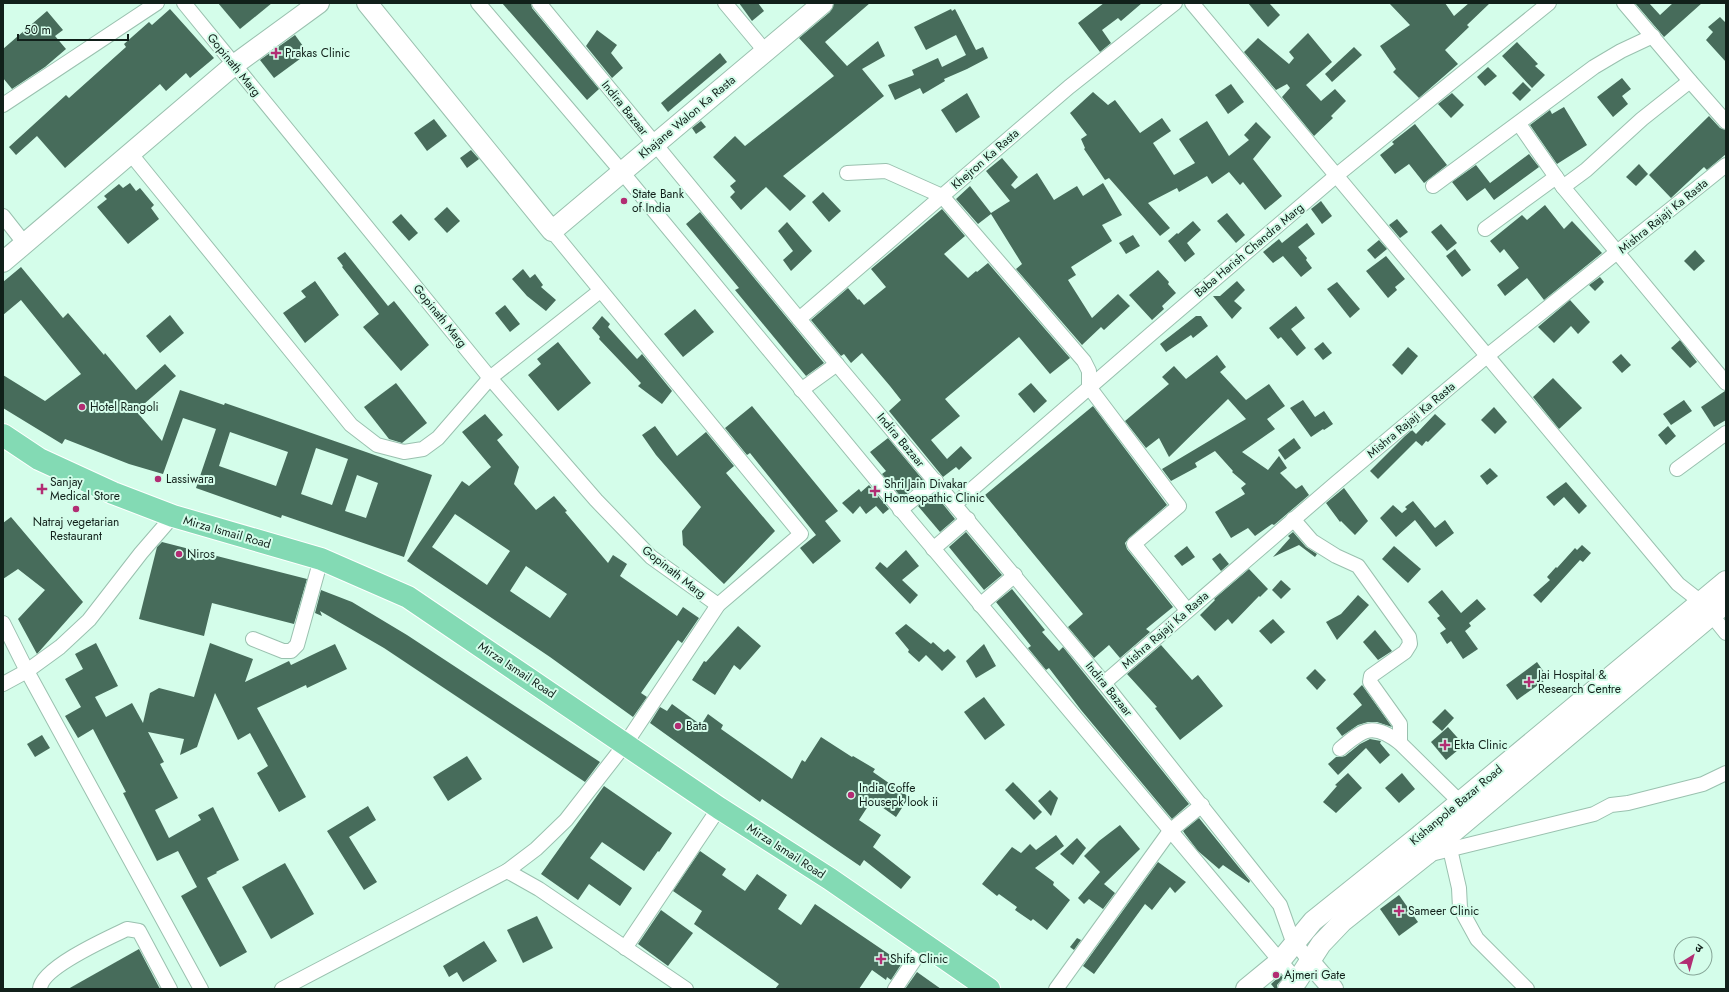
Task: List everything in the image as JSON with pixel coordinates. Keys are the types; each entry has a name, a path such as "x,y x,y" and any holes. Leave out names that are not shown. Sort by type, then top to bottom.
{"highway":[{"name":"Mirza Ismail Road","path":"3,434 39,458 112,493 173,516 321,559 408,597 626,743 719,808 830,879 989,989"}],"street":[{"path":"3,105 157,3"},
{"name":"Gopinath Marg","path":"184,3 490,378 596,500 651,557 718,606"},
{"path":"3,262 234,65 319,3"},
{"path":"282,989 507,871 536,849 566,820 626,743 718,606 801,534 600,290 367,3"},
{"name":"Indira Bazaar","path":"539,3 655,145 837,364 968,518 1104,683 1202,805 1280,906 1291,936 1309,961"},
{"path":"725,3 765,52"},
{"name":"Khajane Walon Ka Rasta","path":"552,231 822,3"},
{"name":"Khejron Ka Rasta","path":"799,318 1069,87 1175,3"},
{"path":"1192,3 1678,584 1713,606 1726,633"},
{"name":"Baba Harish Chandra Marg","path":"955,504 1089,387 1337,175 1549,3"},
{"path":"1624,3 1690,82 1726,122"},
{"path":"481,4 622,172 900,510 1280,961 1292,985 1322,944 1342,922 1426,855 1713,606"},
{"path":"1433,186 1519,124 1594,67 1621,51 1653,36"},
{"path":"1485,229 1560,182 1586,170 1642,119 1690,82"},
{"path":"1519,124 1560,182 1617,253 1726,383"},
{"path":"130,153 352,424 377,445 404,452 423,449 438,438 490,378 600,290"},
{"name":"Mishra Rajaji Ka Rasta","path":"1104,683 1293,519 1487,356 1726,165"},
{"path":"847,173 886,171 942,196 1084,361 1089,371 1089,387 1179,506 1134,544 1187,610"},
{"path":"3,216 25,244"},
{"path":"801,390 837,364"},
{"path":"1677,469 1726,433"},
{"path":"900,510 936,481"},
{"path":"3,684 27,671 60,647 88,620 141,553 173,516"},
{"path":"933,549 968,518"},
{"path":"1293,519 1312,541 1336,556 1358,566 1409,637 1410,644 1406,652 1370,676 1369,679 1390,707 1400,724 1400,742"},
{"path":"253,638 283,651 291,651 297,645 321,559"},
{"path":"980,605 1015,575"},
{"name":"Kishanpole Bazar Road","path":"1246,989 1280,961 1314,921 1460,802 1713,606 1726,581"},
{"path":"3,623 27,671 201,989"},
{"path":"1340,750 1358,734 1369,730 1380,731 1390,735 1400,742 1460,802"},
{"path":"1426,855 1594,814 1611,805 1628,803 1703,784 1726,773"},
{"path":"1056,989 1170,831 1202,805"},
{"path":"625,948 719,808"},
{"path":"1450,849 1459,888 1460,908 1477,939 1527,989"},
{"path":"507,871 539,889 686,989"},
{"path":"40,989 40,986 49,973 60,964 127,929 139,931 170,989"},
{"path":"895,989 925,944"},
{"path":"1309,961 1333,989"}],"building":[{"path":"218,3 272,3 240,29"},
{"path":"502,3 531,3 532,8 599,89 587,100"},
{"path":"739,3 758,3 764,11 752,21"},
{"path":"834,3 870,3 825,42 847,66 878,41 885,56 862,69 884,96 783,176 806,196 790,211 766,187 741,210 730,197 735,192 730,186 736,181 713,157 735,136 745,146 834,76 799,38 830,12"},
{"path":"1104,3 1142,3 1121,21 1118,18 1102,30 1111,43 1100,52 1078,23"},
{"path":"1248,3 1269,3 1280,15 1268,27"},
{"path":"1389,3 1445,3 1454,16 1469,3 1490,3 1467,25 1469,27 1445,50 1458,64 1419,98 1393,72 1396,69 1380,46 1410,25"},
{"path":"1635,3 1649,3 1660,15 1673,3 1702,3 1664,37"},
{"path":"170,9 214,58 190,78 186,73 166,91 160,84 65,168 37,136 16,155 9,147 66,95 69,98 126,47 124,44 149,22 152,25"},
{"path":"951,9 952,11 955,9 976,50 983,47 988,58 944,79 945,81 923,94 920,88 895,100 888,85 914,75 912,70 938,58 942,67 966,55 956,35 926,50 914,27"},
{"path":"47,11 63,30 55,36 66,49 45,67 12,89 3,78 3,49"},
{"path":"1720,17 1726,23 1726,62 1706,40 1713,32 1708,27"},
{"path":"597,30 617,45 611,53 623,68 612,78 586,46"},
{"path":"1308,33 1332,62 1306,85 1321,101 1335,89 1346,101 1331,116 1333,118 1314,136 1282,97 1290,88 1287,84 1276,90 1244,52 1258,38 1289,64 1294,58 1289,52"},
{"path":"295,35 308,53 274,78 260,60"},
{"path":"1517,42 1538,64 1535,66 1545,75 1532,88 1502,56"},
{"path":"1354,47 1362,55 1332,82 1325,74"},
{"path":"720,53 727,62 668,112 661,103"},
{"path":"1488,67 1497,76 1485,86 1477,77"},
{"path":"1622,78 1631,89 1622,96 1628,104 1613,117 1597,97"},
{"path":"1523,82 1531,90 1520,101 1512,93"},
{"path":"1231,84 1244,102 1228,114 1215,95"},
{"path":"1093,92 1108,105 1115,100 1140,133 1162,118 1171,131 1153,143 1174,175 1195,163 1179,139 1207,121 1229,156 1249,140 1244,135 1256,122 1271,137 1253,159 1282,196 1265,210 1243,182 1240,185 1229,172 1212,184 1207,176 1179,192 1177,188 1148,203 1170,228 1160,236 1109,178 1105,180 1084,149 1085,148 1081,139 1087,135 1070,113"},
{"path":"967,93 980,117 956,133 941,110"},
{"path":"1452,93 1464,105 1451,118 1438,104"},
{"path":"1564,107 1587,145 1557,164 1530,125 1550,110 1552,114"},
{"path":"1709,116 1720,128 1726,130 1726,154 1707,170 1704,167 1671,198 1649,175"},
{"path":"434,119 447,136 427,151 414,133"},
{"path":"701,121 706,127 696,134 692,128"},
{"path":"1415,124 1447,165 1424,183 1409,164 1395,174 1380,155 1394,144 1392,142"},
{"path":"471,150 479,159 467,168 460,158"},
{"path":"1529,154 1539,167 1494,200 1485,188 1467,201 1452,182 1476,165 1490,183"},
{"path":"1002,158 1018,177 1011,185 1015,189 1037,173 1054,200 1077,186 1083,196 1103,183 1122,215 1102,225 1112,241 1071,267 1076,275 1068,280 1092,318 1118,294 1130,306 1104,330 1101,327 1082,345 1016,269 1022,264 991,214 978,224 956,199 970,186 991,213 1010,201 986,171"},
{"path":"1639,164 1648,174 1636,186 1626,177"},
{"path":"130,183 136,191 140,188 154,205 151,208 159,219 128,244 97,207 107,199 104,196 119,184 123,188"},
{"path":"823,192 841,211 829,222 812,202"},
{"path":"1321,201 1332,216 1322,224 1311,209"},
{"path":"1545,205 1564,229 1572,221 1602,253 1544,300 1527,278 1505,296 1497,285 1519,268 1504,249 1500,253 1490,241 1522,215 1527,220"},
{"path":"447,207 460,221 447,233 434,219"},
{"path":"942,209 965,236 944,254 968,278 988,263 1070,358 1050,374 1019,337 945,399 960,416 931,440 947,459 961,446 972,458 959,470 956,467 943,477 889,411 901,400 890,386 862,353 851,363 844,354 841,356 811,320 848,288 864,305 886,287 871,269"},
{"path":"700,212 824,363 806,376 735,290 739,288 686,224"},
{"path":"1227,213 1245,235 1236,243 1217,221"},
{"path":"401,214 418,233 409,241 392,222"},
{"path":"1397,219 1408,232 1400,238 1389,225"},
{"path":"1193,221 1201,230 1187,243 1195,254 1185,262 1168,241"},
{"path":"787,222 812,251 791,271 783,260 793,251 778,231"},
{"path":"1307,223 1315,234 1298,247 1307,258 1306,260 1312,268 1301,277 1283,256 1273,263 1263,252 1279,239 1282,243"},
{"path":"1441,224 1457,243 1447,251 1431,232"},
{"path":"1133,235 1140,246 1126,254 1119,243"},
{"path":"1379,240 1387,249 1375,259 1367,250"},
{"path":"1455,249 1471,270 1462,277 1446,256"},
{"path":"1695,250 1705,261 1694,271 1684,261"},
{"path":"345,252 388,306 394,301 429,345 401,371 363,327 379,314 342,267 343,266 337,258"},
{"path":"1386,256 1405,279 1395,287 1397,290 1388,298 1366,271"},
{"path":"21,267 63,318 68,313 104,355 105,353 136,390 165,364 176,376 136,411 162,441 180,390 224,405 225,403 432,475 404,557 282,515 281,518 196,488 216,429 183,418 163,474 129,464 65,439 62,444 3,408 3,375 45,401 81,374 21,300 3,315 3,282","holes":["230,432 288,452 276,486 219,466","316,448 348,459 332,505 301,494","357,475 378,483 366,518 345,511"]},
{"path":"523,269 530,278 535,274 543,285 541,287 556,300 546,311 527,296 512,279"},
{"path":"1158,270 1169,282 1168,284 1176,293 1162,306 1164,309 1152,320 1129,295"},
{"path":"1600,277 1604,282 1595,291 1589,285"},
{"path":"315,281 339,315 305,343 283,313 306,297 301,291"},
{"path":"1237,281 1245,290 1234,301 1242,308 1232,319 1213,296 1220,296"},
{"path":"1337,282 1360,309 1350,318 1327,289"},
{"path":"1570,300 1590,322 1578,334 1571,326 1554,343 1538,327"},
{"path":"505,305 520,324 510,332 495,313"},
{"path":"1296,306 1305,318 1291,329 1306,348 1297,356 1281,337 1278,339 1269,328"},
{"path":"695,309 714,332 683,357 664,334"},
{"path":"170,315 184,333 160,353 146,336"},
{"path":"602,316 610,324 608,327 637,359 642,354 672,391 662,404 638,386 641,383 599,339 600,337 592,328"},
{"path":"1196,316 1201,316 1208,326 1193,338 1191,335 1166,352 1160,344"},
{"path":"1680,340 1697,362 1690,368 1671,348"},
{"path":"558,342 591,383 558,411 528,375 541,364 537,359"},
{"path":"1323,342 1332,353 1323,360 1314,349"},
{"path":"1408,347 1418,356 1402,375 1392,365"},
{"path":"1621,354 1631,365 1622,373 1612,362"},
{"path":"1217,355 1226,367 1220,372 1246,400 1269,384 1285,406 1267,419 1275,429 1242,452 1268,470 1279,456 1287,468 1280,473 1296,489 1302,485 1309,495 1274,525 1272,524 1255,536 1248,528 1231,538 1215,512 1245,494 1241,488 1246,484 1232,472 1233,471 1215,451 1195,463 1197,467 1171,481 1162,469 1246,419 1228,399 1169,457 1159,438 1146,448 1125,421 1169,384 1162,377 1174,366 1186,379"},
{"path":"1553,378 1582,408 1559,429 1533,397"},
{"path":"396,383 427,423 402,443 389,439 364,407"},
{"path":"1031,383 1047,401 1034,413 1018,394"},
{"path":"1725,391 1726,420 1714,427 1701,407"},
{"path":"1303,400 1315,417 1324,411 1333,424 1311,437 1290,408"},
{"path":"1684,400 1692,411 1671,425 1663,414"},
{"path":"752,406 838,511 825,521 841,541 813,564 800,548 816,535 750,453 747,455 725,428"},
{"path":"1093,406 1167,505 1125,543 1127,549 1173,607 1146,629 1150,632 1120,658 1109,645 1094,658 1068,627 1083,614 985,495"},
{"path":"1494,407 1507,422 1495,434 1481,420"},
{"path":"485,414 503,435 497,440 519,467 514,484 536,510 554,496 567,511 565,512 608,563 613,555 627,564 620,576 677,616 683,607 699,618 682,643 678,640 641,693 647,697 633,717 550,657 407,561 462,481 469,486 491,467 462,432","holes":["455,514 510,551 487,585 432,547","526,566 567,594 550,618 510,591"]},
{"path":"1435,414 1446,424 1428,442 1426,441 1422,446 1416,441 1378,479 1370,471 1405,436 1412,430 1416,434"},
{"path":"655,426 677,456 706,432 734,466 726,473 775,531 724,584 683,545 682,531 701,507 656,455 642,435"},
{"path":"1668,426 1676,436 1666,445 1658,435"},
{"path":"888,438 923,480 902,498 882,474 886,471 870,452"},
{"path":"1294,438 1301,448 1285,460 1278,450"},
{"path":"1490,468 1498,476 1487,485 1480,476"},
{"path":"1566,482 1587,506 1579,514 1564,497 1554,506 1546,497"},
{"path":"869,485 889,509 883,514 876,506 866,514 860,506 853,514 842,503 859,489 861,492"},
{"path":"1344,488 1368,521 1355,535 1341,521 1340,522 1326,503"},
{"path":"934,493 955,519 940,532 918,506"},
{"path":"1413,501 1435,528 1445,520 1454,533 1436,547 1415,520 1396,537 1380,518 1393,505 1402,513 1407,509 1405,507"},
{"path":"11,517 83,602 37,654 18,619 45,590 18,569 3,579 3,523"},
{"path":"966,532 1002,575 984,590 949,547"},
{"path":"1293,532 1306,547 1317,554 1315,557 1299,545 1273,557 1290,538 1288,536"},
{"path":"162,542 307,579 294,624 212,603 204,636 139,619 157,547"},
{"path":"1582,545 1591,553 1583,562 1580,560 1541,603 1533,595 1550,580 1547,577 1556,567 1557,568 1575,548 1577,550"},
{"path":"1187,546 1195,557 1182,566 1174,556"},
{"path":"1394,546 1421,569 1408,583 1382,559"},
{"path":"906,550 919,566 902,580 918,595 910,604 875,568 880,562 887,568"},
{"path":"1220,553 1229,564 1221,571 1212,559"},
{"path":"1249,569 1268,589 1260,597 1259,596 1232,624 1228,619 1215,631 1200,615 1215,600 1214,599"},
{"path":"1281,580 1291,589 1281,599 1272,590"},
{"path":"1012,589 1045,630 1042,632 1059,651 1063,647 1189,804 1172,819 1081,710 1049,668 1046,670 1028,648 1031,646 996,602"},
{"path":"321,590 352,602 407,635 600,762 585,782 384,648 320,611 322,616 315,613"},
{"path":"1442,590 1461,613 1477,599 1486,609 1469,623 1471,626 1465,631 1478,649 1463,659 1451,641 1447,644 1440,633 1446,629 1437,618 1440,616 1428,602"},
{"path":"1358,595 1369,605 1337,640 1326,622 1341,614"},
{"path":"1273,619 1285,632 1271,644 1259,631"},
{"path":"906,624 931,644 933,642 944,652 948,649 956,657 942,671 926,655 919,662 908,652 909,650 895,633"},
{"path":"738,626 761,646 740,670 734,665 715,695 692,680 704,661 706,662"},
{"path":"1375,630 1392,651 1378,660 1363,642"},
{"path":"96,643 118,686 95,697 106,717 132,703 143,723 150,693 159,688 194,697 210,643 253,659 245,682 289,661 291,665 335,644 347,669 307,688 306,685 257,708 306,797 279,812 257,773 268,766 250,733 238,740 215,693 197,747 180,755 184,739 148,732 164,762 160,764 178,798 155,810 169,838 201,820 198,815 213,807 239,860 207,878 247,952 220,967 181,896 197,887 178,851 157,861 123,793 126,792 93,729 78,738 65,716 81,707 65,679 83,669 75,654"},
{"path":"984,644 996,666 976,678 966,661"},
{"path":"1161,645 1192,680 1198,675 1223,706 1180,740 1155,708 1157,707 1127,674"},
{"path":"1537,662 1548,678 1517,700 1506,685"},
{"path":"1315,669 1326,680 1317,690 1306,678"},
{"path":"1362,685 1392,727 1377,722 1368,722 1358,725 1342,736 1336,728 1362,705 1353,694"},
{"path":"984,697 1005,725 985,740 964,712"},
{"path":"672,704 701,725 708,714 723,725 721,729 792,779 802,760 805,762 821,737 852,757 853,756 875,769 873,772 909,797 896,817 872,800 859,820 881,835 873,847 911,877 901,889 864,860 860,866 762,799 760,802 650,723 660,707 667,711"},
{"path":"1445,709 1454,718 1442,731 1432,722"},
{"path":"1448,727 1464,745 1446,760 1431,742"},
{"path":"42,735 50,748 35,757 27,744"},
{"path":"1370,739 1381,741 1380,743 1390,755 1380,764 1366,748 1338,775 1328,764 1336,757 1345,756 1360,744"},
{"path":"467,756 482,779 448,801 433,777"},
{"path":"1348,773 1362,788 1336,813 1323,802 1337,786 1335,785"},
{"path":"1402,773 1415,789 1399,803 1385,788"},
{"path":"1013,782 1042,812 1034,820 1005,790"},
{"path":"604,786 672,833 644,871 602,842 590,858 632,888 620,906 589,884 578,900 541,874"},
{"path":"1050,790 1058,798 1051,816 1038,801"},
{"path":"368,806 376,820 349,837 377,882 364,890 327,831"},
{"path":"1199,818 1250,881 1249,883 1223,865 1219,869 1198,851 1183,831"},
{"path":"1120,825 1140,849 1104,884 1115,893 1103,909 1089,899 1084,904 1078,898 1100,872 1084,856 1099,841"},
{"path":"1056,835 1064,846 1035,868 1054,882 1053,885 1070,900 1047,930 1033,919 1031,921 1015,910 1017,907 999,894 997,896 982,884 1012,847 1021,853 1030,844 1036,850"},
{"path":"1077,838 1086,848 1073,865 1060,854"},
{"path":"700,851 726,869 722,875 745,891 757,874 787,895 778,909 801,925 815,904 902,963 891,980 887,977 886,980 872,970 859,989 775,989 779,984 694,924 702,911 673,891"},
{"path":"1158,862 1186,882 1175,893 1170,887 1152,910 1145,904 1094,974 1083,966"},
{"path":"285,863 314,914 271,939 242,887"},
{"path":"1399,895 1418,922 1399,936 1380,909"},
{"path":"661,910 693,933 668,966 638,944"},
{"path":"537,916 553,948 523,963 507,930"},
{"path":"1077,938 1081,940 1074,950 1070,947"},
{"path":"484,941 497,961 463,982 457,972 449,977 443,966"},
{"path":"139,949 160,989 68,989"},
{"path":"917,972 941,989 905,989"},
{"path":"1281,975 1283,978 1277,985 1277,989 1275,989 1271,984"}],"place":[{"name":"Prakas Clinic","path":"276,53"},
{"name":"State Bank of India","path":"624,201"},
{"name":"Hotel Rangoli","path":"82,407"},
{"name":"Lassiwara","path":"158,479"},
{"name":"Sanjay Medical Store","path":"42,489"},
{"name":"Shri Jain Divakar Homeopathic Clinic","path":"875,491"},
{"name":"Natraj vegetarian Restaurant","path":"76,509"},
{"name":"Niros","path":"179,554"},
{"name":"Jai Hospital & Research Centre","path":"1529,682"},
{"name":"Bata","path":"678,726"},
{"name":"Ekta Clinic","path":"1445,745"},
{"name":"India Coffe Housepk look ii","path":"851,795"},
{"name":"Sameer Clinic","path":"1399,911"},
{"name":"Shifa Clinic","path":"881,959"},
{"name":"Ajmeri Gate","path":"1276,975"}]}
